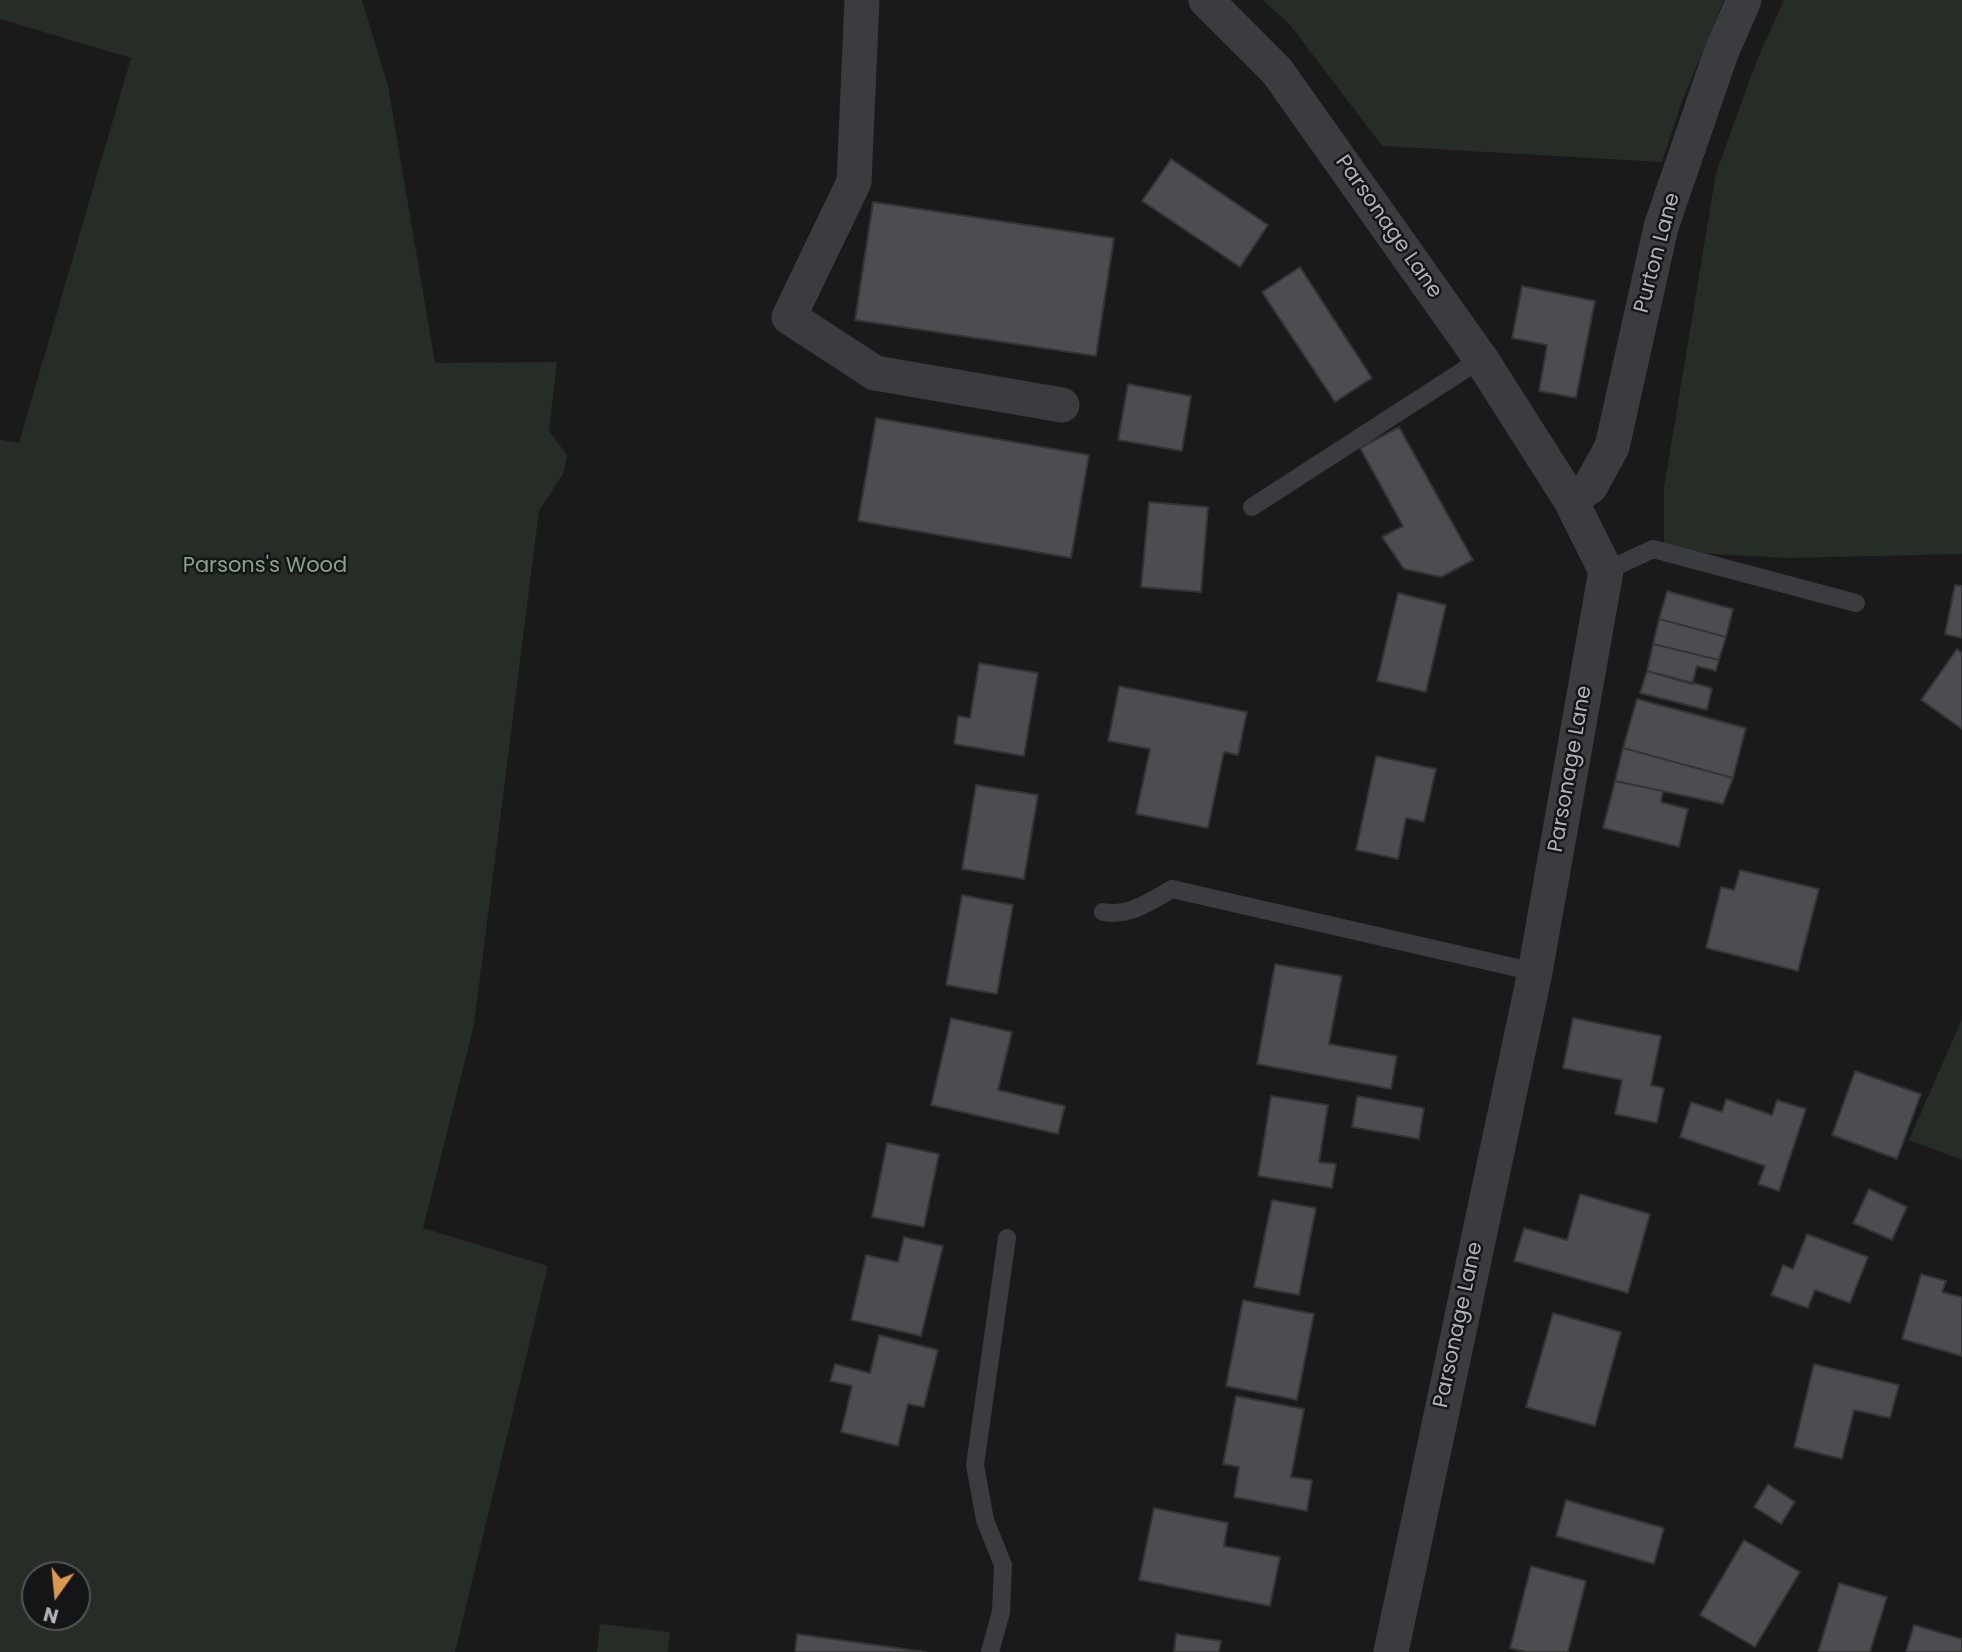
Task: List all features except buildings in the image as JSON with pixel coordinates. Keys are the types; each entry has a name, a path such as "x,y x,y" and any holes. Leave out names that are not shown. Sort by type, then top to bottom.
{"street":[{"path":"862,0 854,182 789,317 875,373 1062,405"},
{"name":"Parsonage Lane","path":"1206,0 1277,71 1480,359 1570,499 1606,571 1535,972 1391,1652"},
{"name":"Purton Lane","path":"1570,499 1591,487 1612,447 1661,227 1721,53 1744,0"}],"lane":[{"path":"1252,507 1480,359"},
{"path":"1606,571 1653,549 1856,603"},
{"path":"1104,912 1114,914 1131,911 1172,889 1535,972"},
{"path":"990,1652 1001,1612 1003,1564 985,1520 975,1465 1007,1238"}],"green space":[{"name":"Parsons's Wood","path":"0,0 362,0 388,86 435,363 557,362 549,431 567,455 564,472 539,511 474,1025 423,1228 548,1266 455,1652 0,1652 0,440 19,443 131,58 0,19"},
{"path":"1263,0 1724,0 1681,104 1662,162 1382,146 1291,26"},
{"path":"1784,0 1962,0 1962,554 1786,558 1664,551 1664,488 1716,173 1757,60"},
{"path":"1962,1019 1962,1160 1909,1140"},
{"path":"600,1624 670,1632 668,1652 597,1652"}]}
